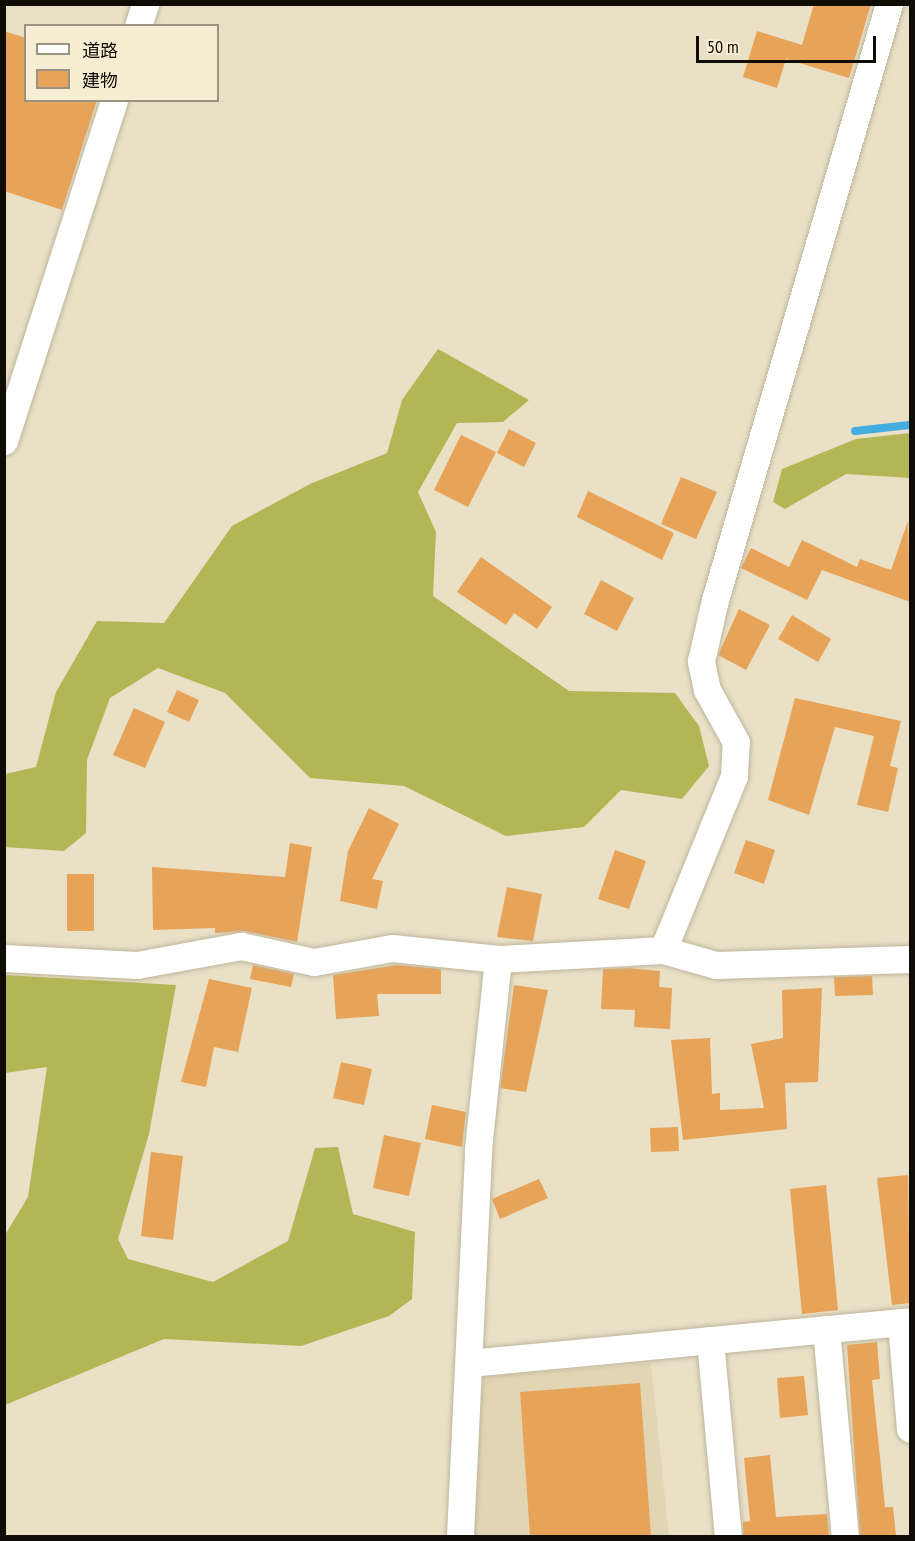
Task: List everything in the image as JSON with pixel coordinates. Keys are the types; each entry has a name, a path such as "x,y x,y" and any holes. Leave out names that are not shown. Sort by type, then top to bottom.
{"street":[{"path":"139,24 145,4"},
{"path":"663,950 734,776 736,742 707,690 701,661 715,600 889,4"},
{"path":"4,441 113,102"},
{"path":"4,958 137,965 241,946 314,962 392,948 498,959 663,950 716,965 910,959"},
{"path":"460,1536 478,1149 498,959"},
{"path":"469,1364 906,1321 910,1429"},
{"path":"826,1329 845,1536"},
{"path":"710,1340 728,1536"}],"shaded area":[{"path":"438,349 529,400 503,422 457,423 418,492 436,532 433,596 569,691 675,693 699,726 709,766 682,799 621,790 584,827 506,836 404,786 310,778 225,693 158,668 110,698 87,760 86,833 64,851 5,847 5,774 36,767 56,692 97,621 164,623 232,526 310,484 387,453 402,400"},
{"path":"910,433 910,478 846,474 785,509 773,502 782,469 856,439"},
{"path":"5,975 176,985 149,1134 118,1239 128,1259 213,1282 288,1241 315,1148 338,1147 353,1214 415,1232 412,1299 389,1316 301,1346 164,1339 5,1405 5,1235 28,1197 47,1067 5,1073"},
{"path":"651,1363 669,1536 474,1536 483,1377"}],"building":[{"path":"814,4 871,4 849,78 786,59 777,88 743,77 757,31 802,45"},
{"path":"4,31 24,37 24,102 96,102 62,210 4,191"},
{"path":"509,429 536,443 524,467 497,453"},
{"path":"461,435 496,452 468,507 434,490"},
{"path":"681,477 717,492 696,539 661,524"},
{"path":"588,491 674,533 662,560 577,517"},
{"path":"908,521 910,602 822,570 807,600 741,568 751,548 789,567 802,540 857,567 860,559 891,570"},
{"path":"481,557 552,607 537,629 514,613 506,625 457,592"},
{"path":"601,580 634,598 617,631 584,614"},
{"path":"739,609 770,625 746,670 718,655"},
{"path":"792,615 831,639 818,662 778,639"},
{"path":"177,690 199,700 189,722 167,712"},
{"path":"795,698 901,721 890,766 898,768 888,812 857,805 874,736 835,727 809,815 768,800"},
{"path":"134,708 165,722 145,768 113,755"},
{"path":"369,808 399,824 372,879 383,881 377,909 340,901 348,851"},
{"path":"746,840 775,850 764,884 734,873"},
{"path":"290,843 312,847 297,942 244,931 215,933 215,928 153,930 152,867 285,877"},
{"path":"615,850 646,861 629,909 598,899"},
{"path":"67,874 94,874 94,931 67,931"},
{"path":"507,887 542,894 533,941 497,937"},
{"path":"253,965 294,974 291,987 250,979"},
{"path":"397,965 441,969 441,994 377,994 379,1016 336,1019 333,975"},
{"path":"628,968 660,971 659,987 672,988 670,1029 634,1027 635,1010 601,1009 603,969"},
{"path":"872,976 873,995 835,996 834,977"},
{"path":"209,979 252,988 238,1052 214,1047 206,1087 181,1082"},
{"path":"514,985 548,990 526,1092 500,1088"},
{"path":"822,988 818,1082 785,1083 787,1129 683,1140 671,1040 710,1038 712,1094 720,1093 720,1110 764,1108 751,1044 783,1038 782,990"},
{"path":"341,1062 372,1069 364,1105 333,1098"},
{"path":"432,1105 466,1112 462,1147 425,1139"},
{"path":"678,1127 679,1151 651,1152 650,1128"},
{"path":"384,1135 421,1143 409,1196 373,1188"},
{"path":"151,1152 183,1156 173,1240 141,1236"},
{"path":"908,1175 910,1303 892,1305 877,1178"},
{"path":"539,1179 548,1198 500,1219 492,1199"},
{"path":"826,1185 838,1310 802,1314 790,1189"},
{"path":"877,1342 880,1379 872,1380 885,1507 893,1507 896,1536 860,1536 847,1345"},
{"path":"804,1376 808,1415 780,1418 777,1378"},
{"path":"640,1383 651,1536 530,1536 520,1392"},
{"path":"770,1455 776,1517 827,1514 829,1536 743,1536 743,1522 750,1521 744,1458"}],"waterway":[{"path":"855,431 910,425"}]}
